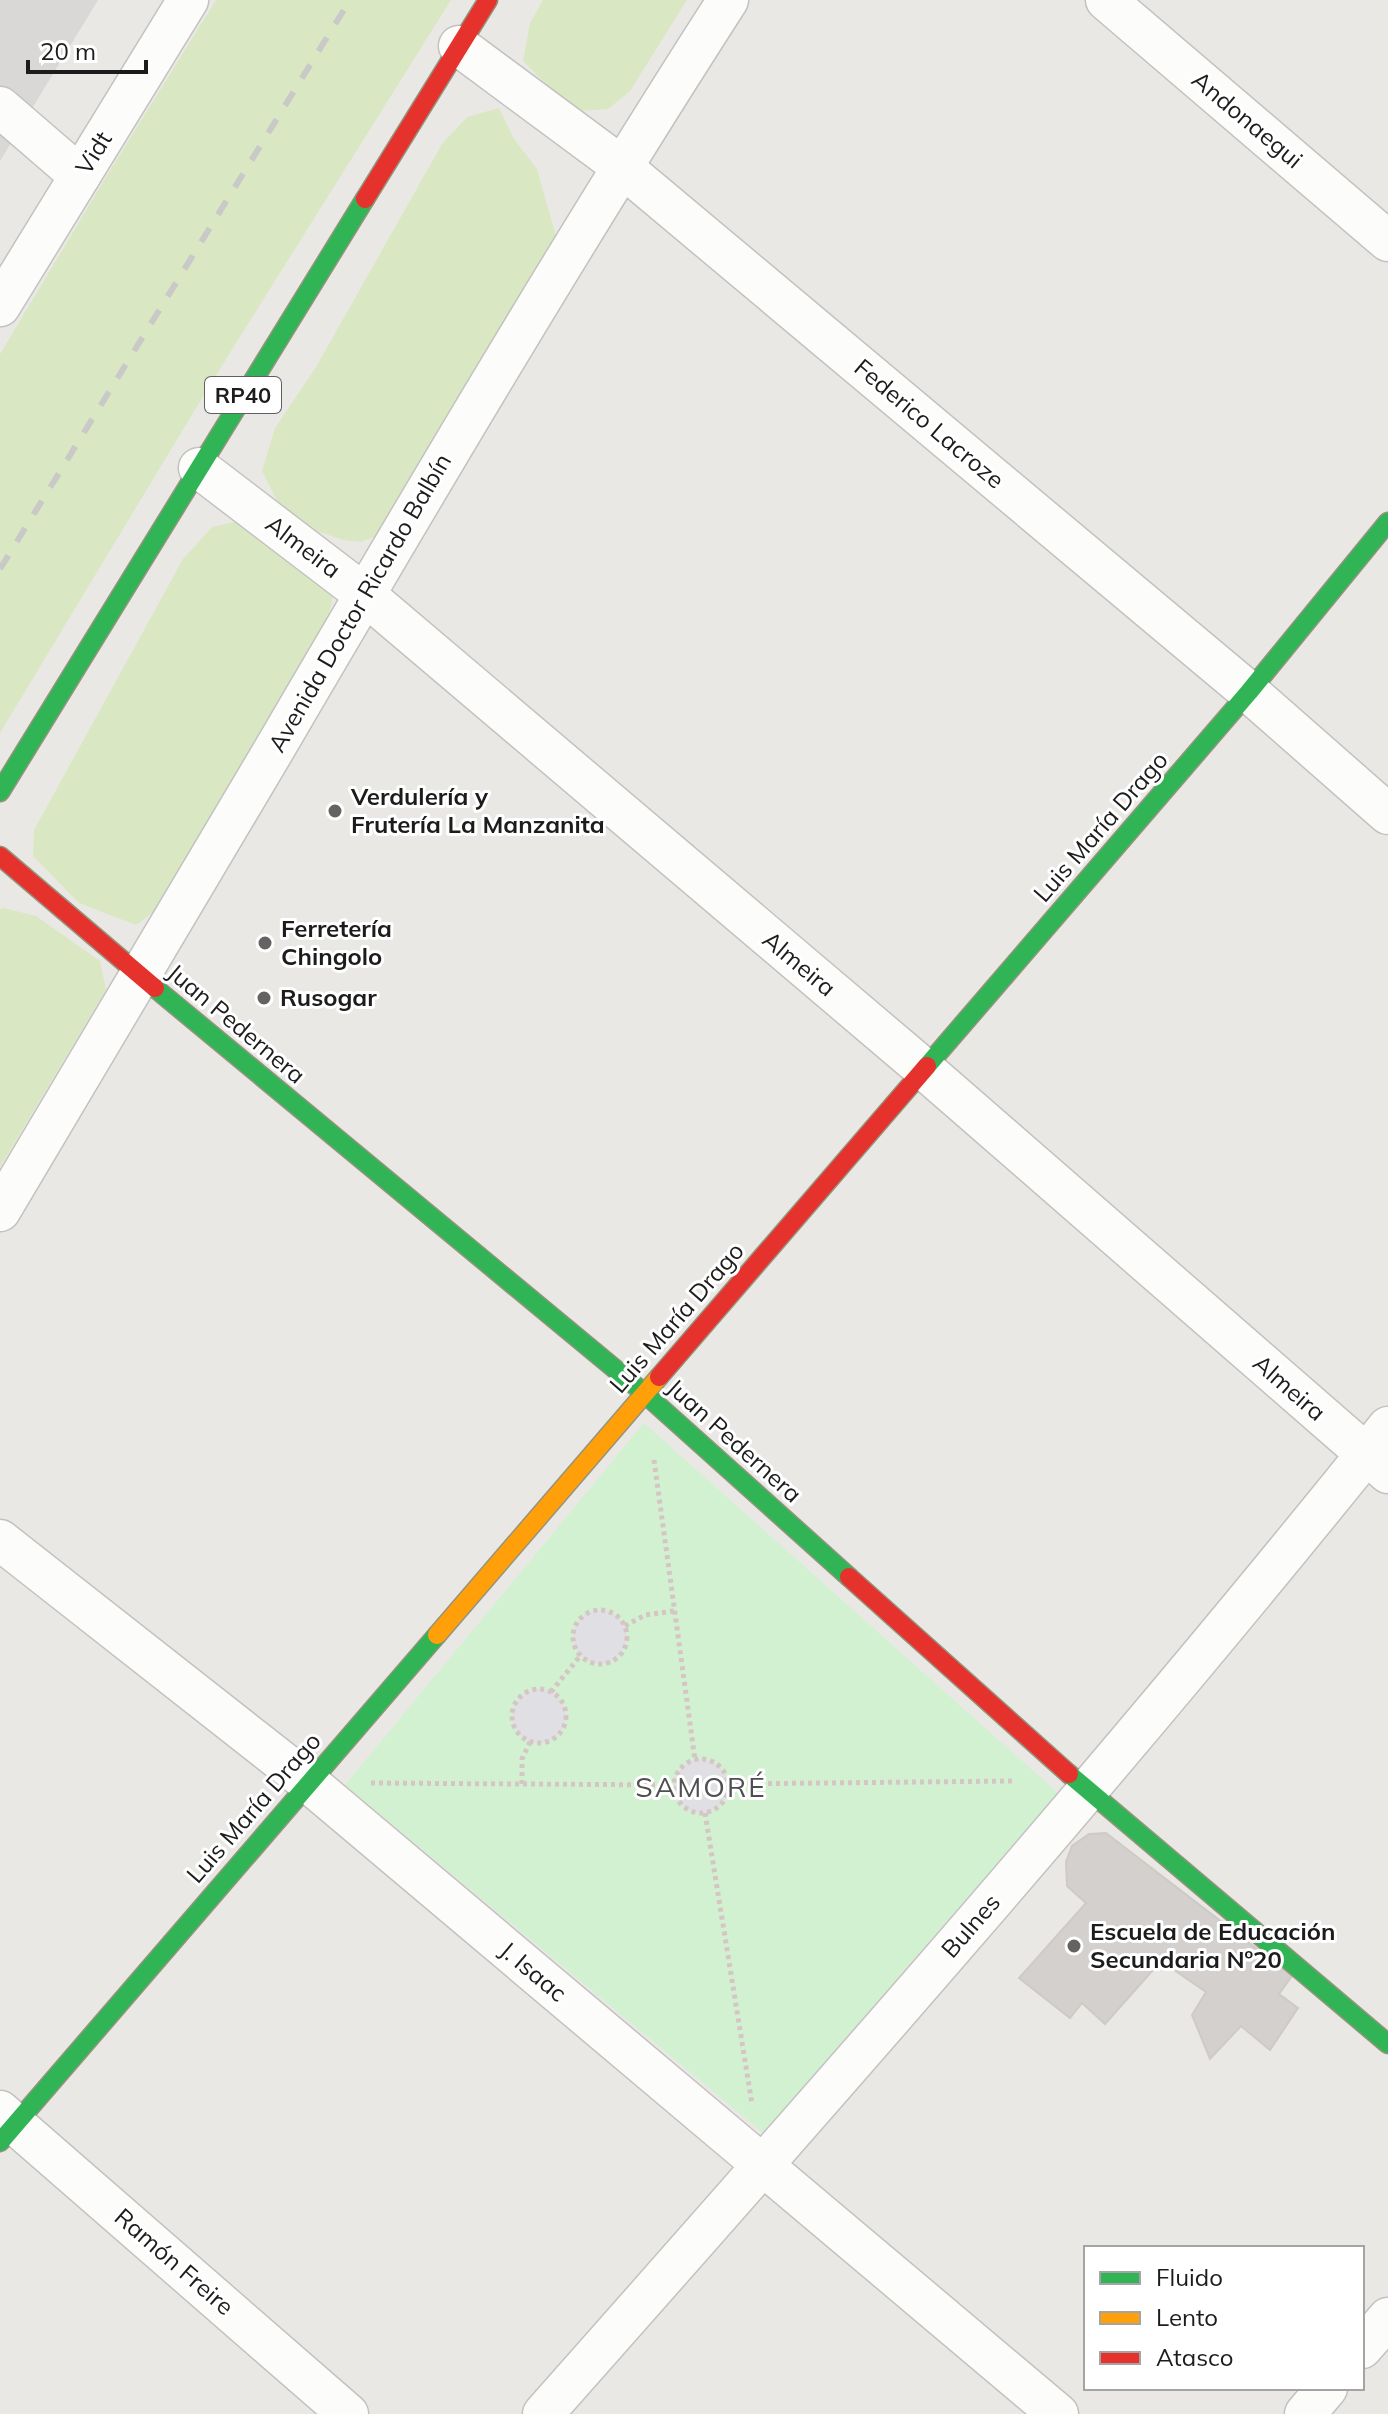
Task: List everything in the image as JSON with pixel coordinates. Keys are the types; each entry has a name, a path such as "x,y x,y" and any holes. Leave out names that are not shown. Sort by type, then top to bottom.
{"street":[{"name":"Vidt","path":"0,306 188,0"},
{"name":"RP40","path":"0,792 488,0"},
{"name":"Avenida Doctor Ricardo Balbín","path":"0,1211 621,166 728,0"},
{"name":"Andonaegui","path":"1106,0 1388,241"},
{"name":"Federico Lacroze","path":"459,46 621,166 1249,692 1388,814"},
{"path":"0,107 80,176"},
{"name":"Almeira","path":"199,468 364,594 1381,1452"},
{"name":"Luis María Drago","path":"5,2125 308,1782 924,1069 1249,692 1388,522"},
{"name":"Juan Pedernera","path":"0,856 644,1393 1083,1786 1388,2044"},
{"name":"Bulnes","path":"543,2414 762,2166 1083,1786 1381,1452"},
{"name":"J. Isaac","path":"0,1540 308,1782 1058,2414"},
{"name":"Ramón Freire","path":"5,2125 348,2414"},
{"path":"1364,2346 1388,2318"},
{"path":"1305,2414 1325,2390"}],"path":[{"path":"653,1455 695,1760"},
{"path":"603,1610 612,1613 625,1626 626,1644 616,1659 599,1664 581,1656 573,1635 575,1627 586,1614 603,1610"},
{"path":"625,1626 645,1615 674,1611"},
{"path":"551,1692 581,1656"},
{"path":"542,1689 551,1692 563,1705 565,1723 555,1738 530,1742 516,1731 511,1715 524,1693 542,1689"},
{"path":"522,1784 522,1759 530,1742"},
{"path":"695,1760 713,1762 720,1768 728,1784 724,1802 705,1813 692,1812 678,1802 674,1785 680,1769 695,1760"},
{"path":"369,1783 674,1785"},
{"path":"728,1784 1083,1786"},
{"path":"705,1813 752,2104"}],"shaded area":[{"path":"0,0 98,0 0,161"},
{"path":"600,1610 619,1618 627,1637 619,1656 600,1664 581,1656 573,1637 581,1618"},
{"path":"539,1689 558,1697 566,1716 558,1735 539,1743 520,1735 512,1716 520,1697"},
{"path":"701,1759 720,1767 728,1786 720,1805 701,1813 682,1805 674,1786 682,1767"}],"green space":[{"path":"216,0 451,0 213,380 0,733 0,354"},
{"path":"543,0 687,0 630,91 608,109 579,111 523,61 530,23"},
{"path":"499,108 514,139 537,169 556,236 395,529 361,542 343,540 317,531 283,513 262,471 275,428 316,367 442,144 467,117"},
{"path":"243,520 334,592 327,623 174,897 136,925 79,903 33,856 34,830 183,559 212,527"},
{"path":"0,909 36,916 100,961 106,990 0,1167"},
{"path":"644,1423 1058,1793 763,2133 345,1785"}],"building":[{"path":"1106,1833 1292,1976 1279,1994 1298,2008 1270,2050 1241,2026 1210,2059 1192,2015 1206,1992 1161,1961 1105,2024 1082,2003 1070,2018 1019,1978 1086,1903 1067,1886 1066,1862 1072,1846 1089,1834"}],"railway":[{"path":"0,569 350,0"}],"traffic: fast":[{"path":"0,792 365,199"},
{"path":"927,1066 1249,692 1388,522"},
{"path":"155,988 644,1393 849,1577"},
{"path":"0,2142 437,1635"},
{"path":"1069,1774 1388,2044"}],"traffic: slow":[{"path":"437,1635 659,1377"}],"traffic: jam":[{"path":"365,199 488,0"},
{"path":"0,856 155,988"},
{"path":"659,1377 927,1066"},
{"path":"849,1577 1069,1774"}],"place":[{"name":"Verdulería y Frutería La Manzanita","path":"335,811"},
{"name":"Ferretería Chingolo","path":"265,943"},
{"name":"Rusogar","path":"264,998"},
{"name":"Escuela de Educación Secundaria Nº20","path":"1074,1946"}],"district":[{"name":"SAMORÉ","path":"701,1787"}]}
